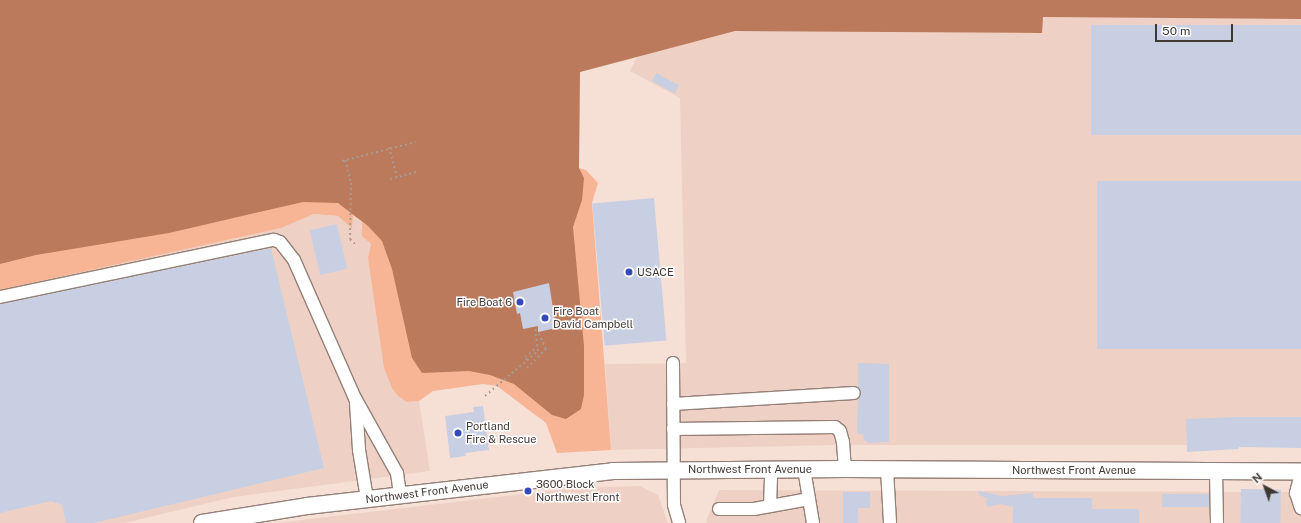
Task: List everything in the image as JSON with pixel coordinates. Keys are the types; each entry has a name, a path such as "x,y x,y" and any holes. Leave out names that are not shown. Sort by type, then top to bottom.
{"main road":[{"name":"Northwest Front Avenue","path":"202,523 274,510 591,473 674,469 1216,471 1301,473"}],"street":[{"path":"0,297 274,240 286,248 294,260 355,398 397,473 400,495"},
{"path":"673,363 674,505 678,523"},
{"path":"673,404 854,393"},
{"path":"355,398 359,450 367,499"},
{"path":"673,429 835,427 840,431 842,436 845,469"},
{"path":"770,506 771,469"},
{"path":"804,469 813,523"},
{"path":"887,469 890,523"},
{"path":"1216,471 1217,523"},
{"path":"1301,473 1296,494 1301,508"},
{"path":"719,509 754,509 809,500"}],"path":[{"path":"342,161 389,147 416,142"},
{"path":"389,147 397,177"},
{"path":"345,160 351,183 350,239 356,245"},
{"path":"390,179 420,171"},
{"path":"485,396 538,351 535,327"},
{"path":"527,368 546,349 538,332"},
{"path":"527,360 525,357 537,347"}],"shaded area":[{"path":"0,0 1301,0 1301,19 1043,17 1042,33 735,31 580,72 579,168 584,178 582,200 573,227 584,346 584,395 581,409 566,419 552,415 514,384 490,375 469,371 422,373 412,358 392,269 382,241 368,226 338,203 303,202 169,233 36,255 0,264"},
{"path":"546,0 1301,0 1301,445 835,445 611,450 605,364 686,363 680,98 630,71 637,57 580,72 579,168"},
{"path":"579,168 586,170 598,183 592,203 611,450 557,453 546,423 497,386 483,384 433,391 419,401 407,402 398,396 392,388 384,368 368,258 371,244 362,236 362,221 353,215 352,228 338,216 314,214 281,228 0,290 0,237 297,173 563,289"},
{"path":"363,182 362,236 371,244 368,259 407,402 419,401 430,471 234,497 124,523 0,523 0,285 281,228 314,214 338,216 354,183"},
{"path":"640,486 658,495 668,523 275,523 574,488"},
{"path":"719,490 1301,492 1301,523 708,523 706,521"}],"building":[{"path":"1091,25 1301,25 1301,135 1091,135"},
{"path":"656,73 679,85 675,93 652,81"},
{"path":"1097,181 1301,181 1301,349 1097,349"},
{"name":"USACE","path":"654,198 666,340 605,346 592,203"},
{"path":"337,224 347,269 320,275 310,230"},
{"path":"271,248 324,468 94,523 66,523 62,505 51,501 0,513 0,304"},
{"path":"549,283 556,328 538,332 538,326 523,329 520,313 517,314 513,292"},
{"path":"858,363 889,364 889,442 869,443 864,440 863,434 857,434 858,399 861,393 858,387"},
{"path":"483,406 489,450 465,453 466,456 450,458 445,416 474,412 473,407"},
{"path":"1301,417 1301,448 1239,447 1239,449 1187,452 1186,419"},
{"path":"1241,489 1281,490 1280,523 1240,523"},
{"path":"979,491 1002,496 1033,493 1033,498 1092,498 1092,509 1139,509 1139,523 1013,523 1013,507 1001,504 987,507 986,500 989,500 978,494"},
{"path":"843,492 870,492 870,508 858,508 858,523 843,523"},
{"path":"1162,494 1209,494 1209,507 1162,507"}],"place":[{"name":"USACE","path":"629,272"},
{"name":"Fire Boat 6","path":"520,302"},
{"name":"Fire Boat David Campbell","path":"545,318"},
{"name":"Portland Fire & Rescue","path":"458,433"},
{"name":"3600 Block Northwest Front","path":"528,491"}]}
